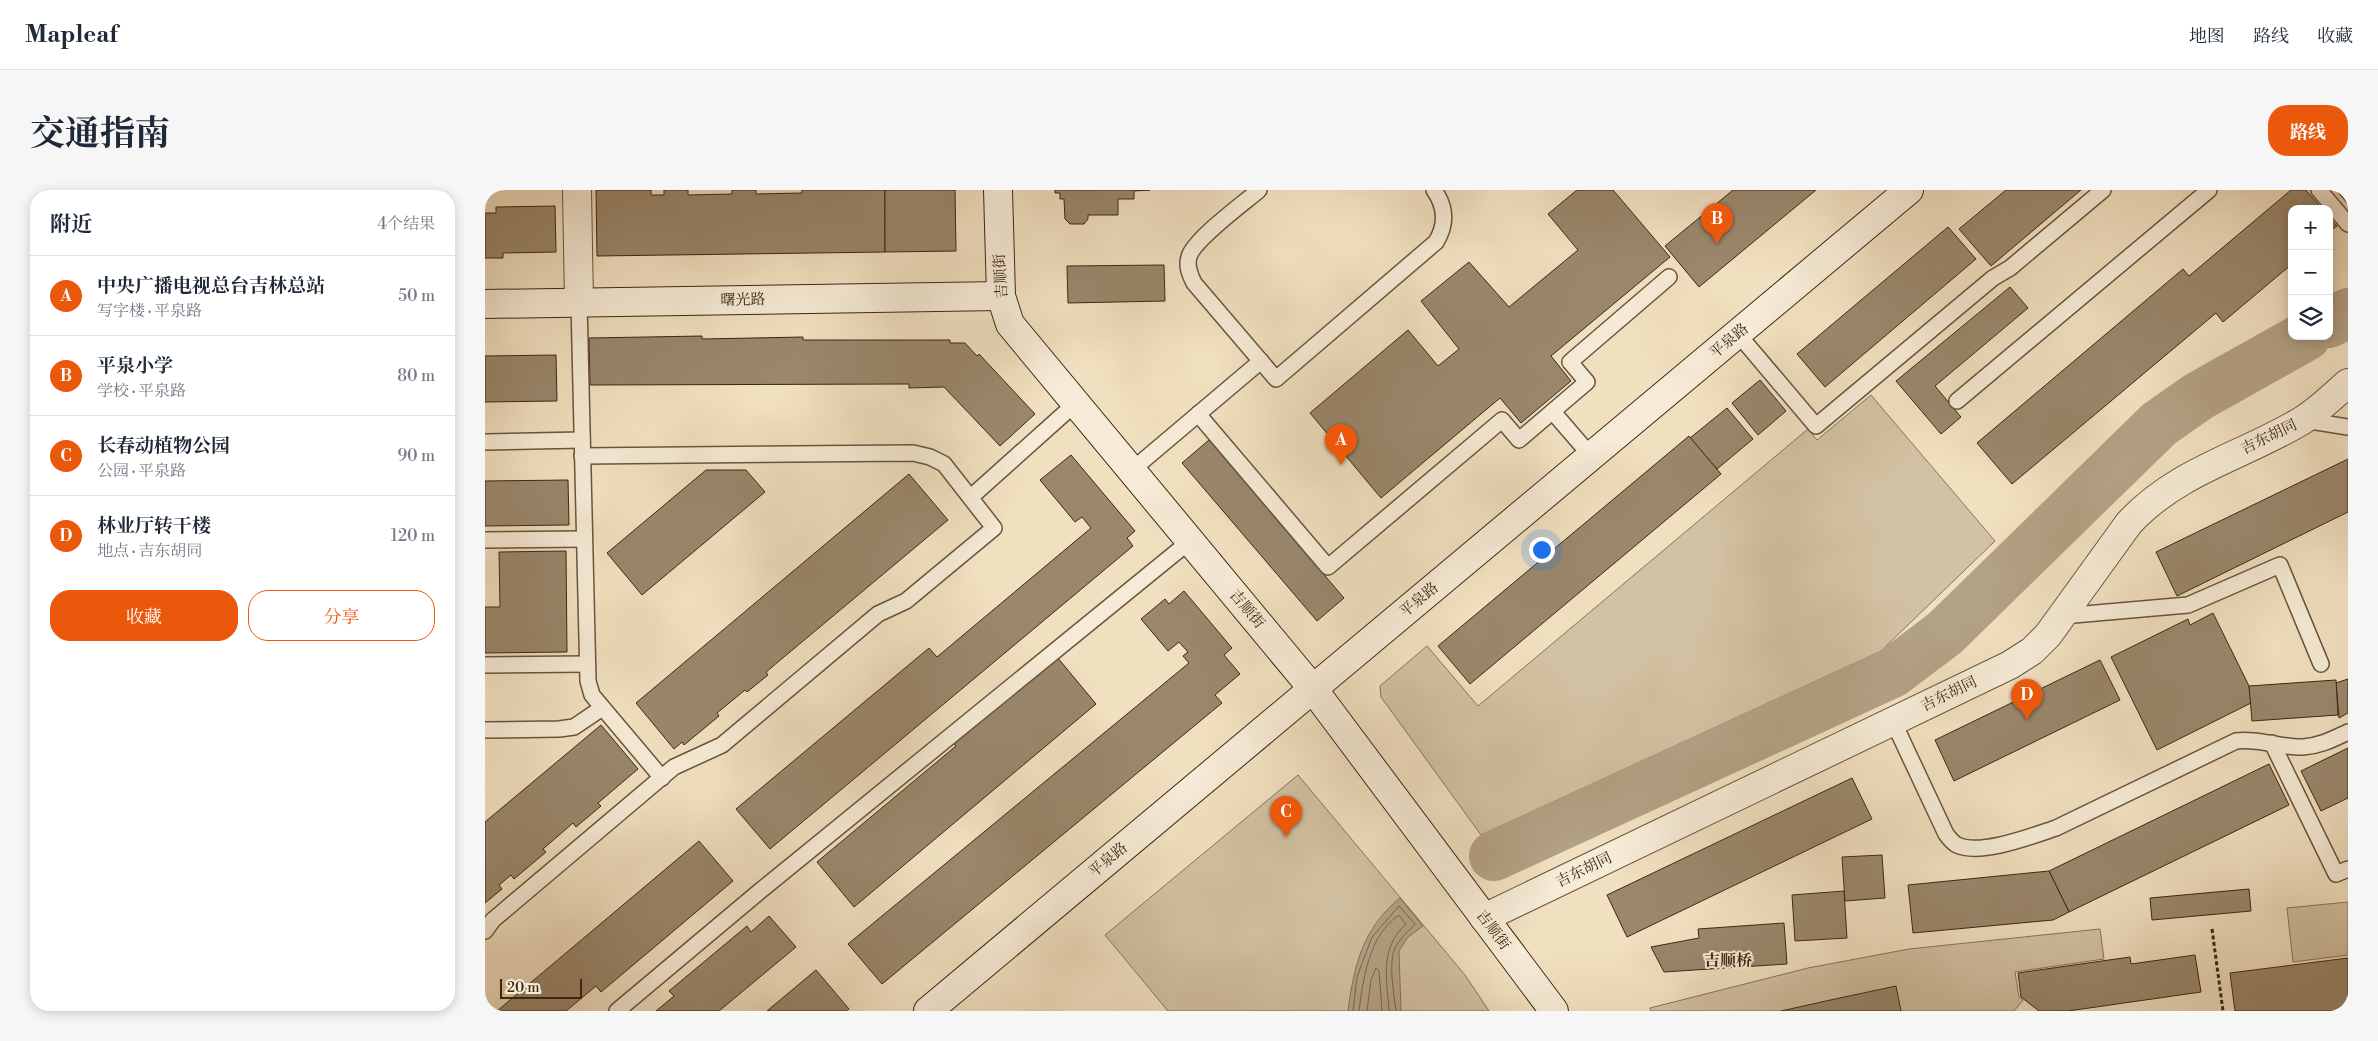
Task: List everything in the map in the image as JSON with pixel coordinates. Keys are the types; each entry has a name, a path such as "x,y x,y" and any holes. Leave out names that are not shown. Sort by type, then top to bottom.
{"street":[{"path":"577,190 579,303"},
{"name":"吉顺街","path":"998,190 1001,296 1010,324 1313,689 1554,1011"},
{"name":"平泉路","path":"928,1011 1738,334 1903,192"},
{"name":"曙光路","path":"485,304 1001,296"},
{"name":"吉东胡同","path":"1484,918 2010,665 2032,651 2048,635 2129,523 2161,493 2179,481 2304,420 2348,383"}],"lane":[{"path":"1259,190 1198,242 1192,249 1188,266 1194,283 1276,379 1430,249 1441,234 1444,225 1443,207 1434,190"},
{"path":"1738,334 1816,426 1993,278 2010,268 2103,190"},
{"path":"1957,401 2209,190"},
{"path":"2319,190 2348,224"},
{"path":"1198,414 1328,567 1502,420 1519,440 1553,412 1587,382 1570,362 1669,277"},
{"path":"579,303 587,681 592,695 602,708 662,778"},
{"path":"1132,470 1261,361"},
{"path":"971,497 1076,403"},
{"path":"1553,412 1591,456"},
{"path":"2304,420 2348,427"},
{"path":"485,442 582,448 913,453 930,457 944,464 994,528 907,601 878,614 722,746 674,767 493,920 485,931"},
{"path":"485,540 584,539"},
{"path":"617,1011 759,891 1190,541"},
{"path":"2062,616 2188,605 2280,565 2321,664"},
{"path":"485,665 586,664"},
{"path":"485,730 559,729 574,726 602,708"},
{"path":"1893,722 1946,834 1955,845 1967,848 1983,848 2019,840 2056,828 2236,741 2247,740 2301,747 2316,746 2348,732"},
{"path":"2272,743 2336,874 2348,868"}],"path":[{"path":"2212,929 2223,1011"}],"shaded area":[{"path":"1871,395 1995,541 1881,651 1481,835 1381,697 1380,686 1427,646 1478,706 1808,429 1817,440"},
{"path":"1298,775 1465,975 1489,1011 1168,1011 1105,935"},
{"path":"2348,902 2348,955 2293,962 2287,908"},
{"path":"2100,929 2104,959 2015,972 2019,997 2023,1000 2014,1011 1651,1011 1650,1008 1808,968 1909,949"}],"water":[{"path":"1400,898 1423,926 1408,937 1399,951 1401,1011 1348,1011 1353,978 1362,948 1377,922"}],"building":[{"path":"596,190 651,190 651,195 664,195 664,190 688,190 688,195 732,194 732,190 756,190 756,194 802,193 802,190 885,190 885,252 597,256"},
{"path":"885,190 955,190 956,251 885,252"},
{"path":"1055,190 1150,190 1134,191 1134,199 1118,199 1118,215 1088,215 1088,219 1084,224 1070,224 1065,219 1064,199 1060,199 1060,193 1055,193"},
{"path":"1577,190 1613,190 1670,257 1551,356 1571,381 1521,423 1500,398 1381,498 1310,413 1408,330 1438,366 1459,349 1421,301 1469,262 1509,307 1578,250 1548,214"},
{"path":"1733,190 1816,190 1699,287 1665,246"},
{"path":"2006,190 2081,190 1991,266 1959,229"},
{"path":"2291,190 2306,190 2319,205 2288,205 2288,267 2223,322 2216,313 2012,484 1977,443 2183,269 2189,276"},
{"path":"2336,190 2348,190 2348,204"},
{"path":"555,206 556,252 503,253 503,258 485,258 485,213 496,213 496,207"},
{"path":"1948,227 1976,259 1825,387 1797,354"},
{"path":"1164,265 1165,301 1068,303 1067,266"},
{"path":"2010,287 2028,308 1935,386 1961,417 1941,434 1896,381"},
{"path":"702,336 702,339 803,337 803,340 950,340 950,343 965,343 977,356 979,354 1035,414 1000,446 944,387 909,388 909,384 590,385 589,338"},
{"path":"556,355 557,401 485,402 485,356"},
{"path":"1760,380 1786,411 1758,435 1732,403"},
{"path":"1727,408 1753,439 1717,469 1690,438"},
{"path":"1689,436 1721,474 1470,684 1438,646"},
{"path":"1209,440 1344,598 1317,621 1182,463"},
{"path":"1071,455 1135,531 1127,538 1133,546 770,849 736,809 929,648 937,657 1091,528 1082,517 1075,522 1040,480"},
{"path":"2348,459 2348,512 2177,596 2156,552"},
{"path":"706,470 746,470 765,492 642,595 607,553"},
{"path":"909,474 948,520 766,672 768,675 747,692 745,690 717,713 719,716 684,745 682,742 674,749 636,703"},
{"path":"568,480 569,525 485,526 485,481"},
{"path":"566,551 567,652 485,653 485,607 500,607 499,552"},
{"path":"1184,591 1232,648 1224,655 1240,674 1215,695 1222,703 882,984 848,944 1189,663 1183,656 1188,652 1179,642 1168,651 1141,619 1165,599 1169,604"},
{"path":"2213,613 2249,686 2251,703 2157,750 2111,657 2188,619 2190,625"},
{"path":"1057,657 1096,704 854,907 817,862 956,746 954,744"},
{"path":"2100,660 2120,700 1954,781 1935,740"},
{"path":"2348,679 2348,713 2339,718 2336,683"},
{"path":"2336,680 2338,715 2252,721 2249,686"},
{"path":"601,725 638,769 598,803 601,806 576,827 573,823 543,849 546,852 514,879 511,875 499,885 502,889 485,903 485,822"},
{"path":"2348,748 2348,798 2321,811 2301,771"},
{"path":"2269,764 2289,805 2069,912 2049,871"},
{"path":"1852,778 1872,819 1627,937 1607,895"},
{"path":"699,841 733,881 601,992 596,986 566,1011 497,1011"},
{"path":"1882,855 1885,898 1845,901 1842,857"},
{"path":"2049,871 2069,912 2053,920 1913,933 1908,885"},
{"path":"2249,889 2251,911 2152,920 2150,898"},
{"path":"1844,891 1847,938 1795,941 1792,895"},
{"path":"769,916 796,947 719,1011 656,1011 674,996 669,991 747,926 751,932"},
{"path":"1784,923 1787,964 1664,972 1651,947 1699,938 1698,929"},
{"path":"2195,955 2201,992 2068,1011 2039,1011 2021,997 2018,973 2130,957 2131,964"},
{"path":"2348,958 2348,1011 2235,1011 2230,973"},
{"path":"816,970 849,1009 846,1011 767,1011"},
{"path":"1896,986 1901,1011 1781,1011 1835,999"}],"waterway":[{"path":"2333,321 2348,313"},
{"path":"1494,856 1892,673 1945,633 2159,424 2199,396 2299,340"}],"place":[{"name":"平泉小学","path":"1717,244"},
{"name":"中央广播电视总台吉林总站","path":"1341,465"},
{"name":"林业厅转干楼","path":"2027,720"},
{"name":"长春动植物公园","path":"1286,837"}],"district":[{"name":"吉顺桥","path":"1728,961"}]}
